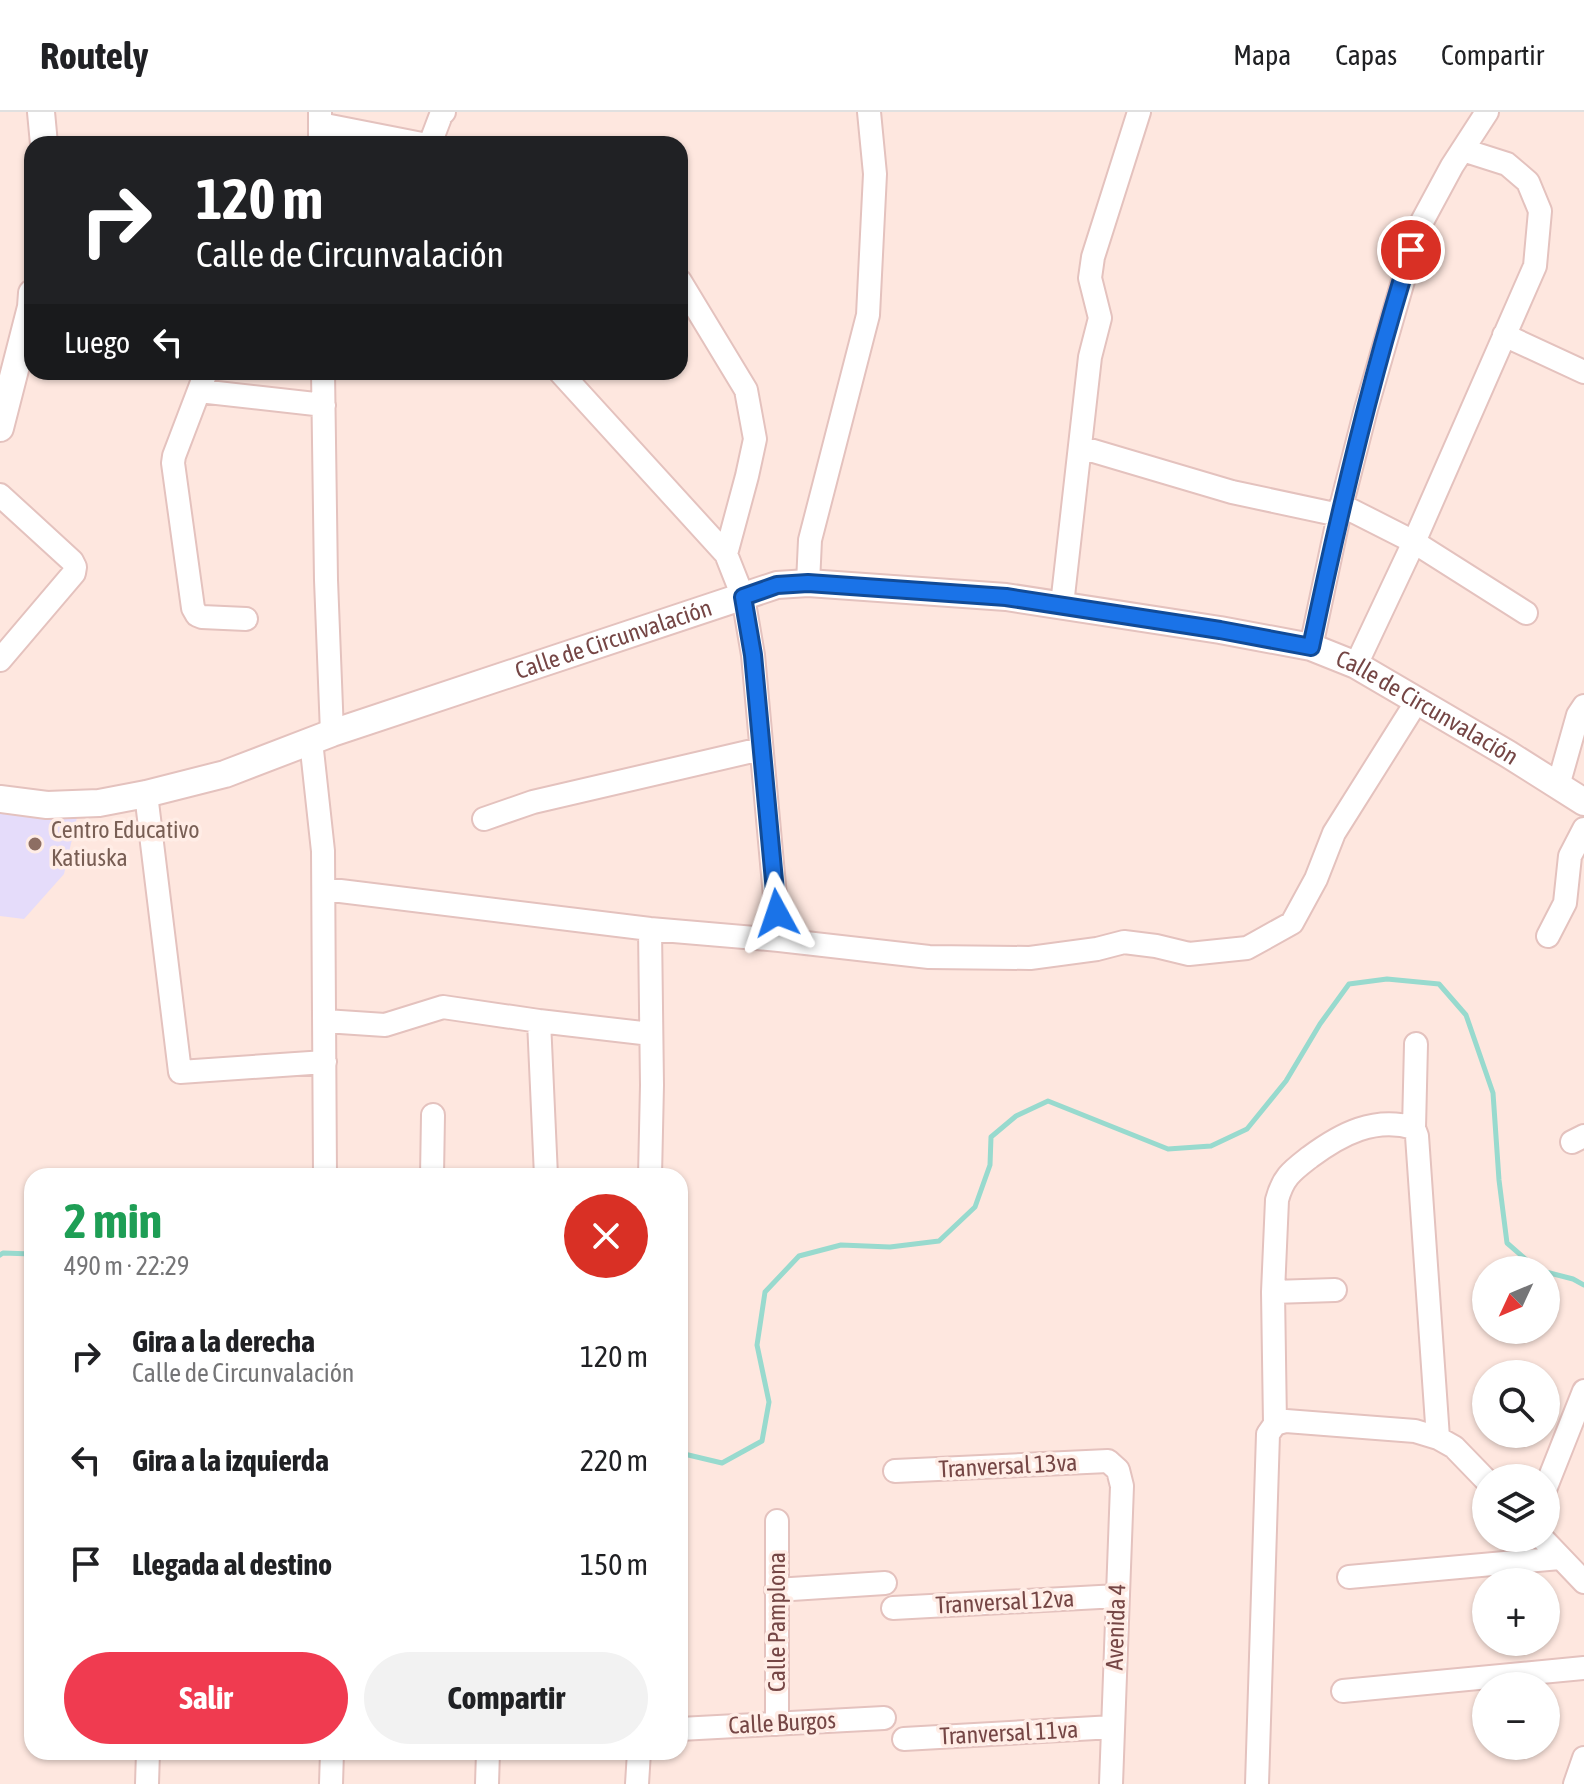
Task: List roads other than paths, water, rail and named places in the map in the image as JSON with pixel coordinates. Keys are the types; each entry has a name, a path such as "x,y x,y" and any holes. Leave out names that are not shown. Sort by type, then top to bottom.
{"street":[{"path":"41,112 43,136"},
{"path":"433,136 444,112"},
{"path":"808,583 810,540 868,315 875,174 869,112"},
{"path":"1062,605 1090,357 1100,318 1090,278 1093,257 1139,112"},
{"path":"1311,647 1340,510 1418,229 1437,191 1487,112"},
{"path":"320,127 374,136"},
{"path":"1356,665 1414,542 1535,266 1540,211 1528,182 1507,164 1463,150"},
{"path":"688,294 746,390 755,439 726,554"},
{"path":"0,428 24,334"},
{"path":"1504,335 1584,372"},
{"path":"323,380 325,1168"},
{"path":"567,380 726,554 743,597 753,655 779,940"},
{"path":"246,619 202,617 193,608 174,456 202,381 324,405"},
{"path":"1080,447 1232,492 1340,510 1414,542 1526,613"},
{"path":"0,495 75,567 74,573 0,660"},
{"name":"Calle de Circunvalación","path":"0,799 47,805 99,803 225,774 322,737 777,585 808,583 1006,597 1311,647 1356,665 1584,802"},
{"path":"324,889 650,929 929,957 1030,958 1124,942 1189,954 1247,948 1292,923 1316,879 1334,833 1417,701"},
{"path":"1558,786 1578,715 1584,706"},
{"path":"484,819 533,802 761,749"},
{"path":"146,794 180,1072 325,1062"},
{"path":"1548,936 1565,903 1570,856 1584,829"},
{"path":"650,929 650,1168"},
{"path":"325,1021 385,1025 443,1007 651,1034"},
{"path":"539,1021 546,1168"},
{"path":"1416,1044 1414,1128 1438,1438"},
{"path":"432,1168 433,1115"},
{"path":"1257,1784 1268,1434 1275,1424 1273,1292 1277,1200 1289,1174 1339,1137 1354,1130 1400,1124 1414,1128"},
{"path":"1273,1292 1335,1290"},
{"path":"1555,1464 1584,1391"},
{"path":"1275,1424 1286,1421 1415,1431 1454,1447 1472,1466"},
{"name":"Tranversal 13va","path":"895,1471 1108,1461 1118,1470"},
{"name":"Avenida 4","path":"1111,1784 1122,1486 1118,1470"},
{"name":"Calle Pamplona","path":"777,1521 777,1724"},
{"path":"1555,1552 1584,1582"},
{"path":"1349,1577 1560,1558"},
{"path":"776,1590 885,1583"},
{"name":"Tranversal 12va","path":"893,1608 1118,1596"},
{"path":"1343,1691 1584,1668"},
{"name":"Calle Burgos","path":"688,1729 884,1718"},
{"name":"Tranversal 11va","path":"904,1739 1113,1727"},
{"path":"1575,1784 1584,1758"},
{"path":"147,1784 148,1760"},
{"path":"331,1784 332,1760"},
{"path":"487,1784 488,1760"},
{"path":"637,1784 638,1760"}],"waterway":[{"path":"688,1455 722,1463 762,1441 769,1402 757,1345 765,1292 799,1256 841,1245 890,1247 939,1241 975,1207 990,1165 991,1137 1016,1116 1048,1101 1168,1149 1211,1146 1247,1129 1286,1081 1320,1024 1349,984 1387,979 1439,984 1466,1015 1493,1093 1507,1243 1522,1256"},
{"path":"0,1255 24,1254"},
{"path":"1560,1276 1584,1285"}],"place":[{"name":"Centro Educativo Katiuska","path":"35,844"}]}
